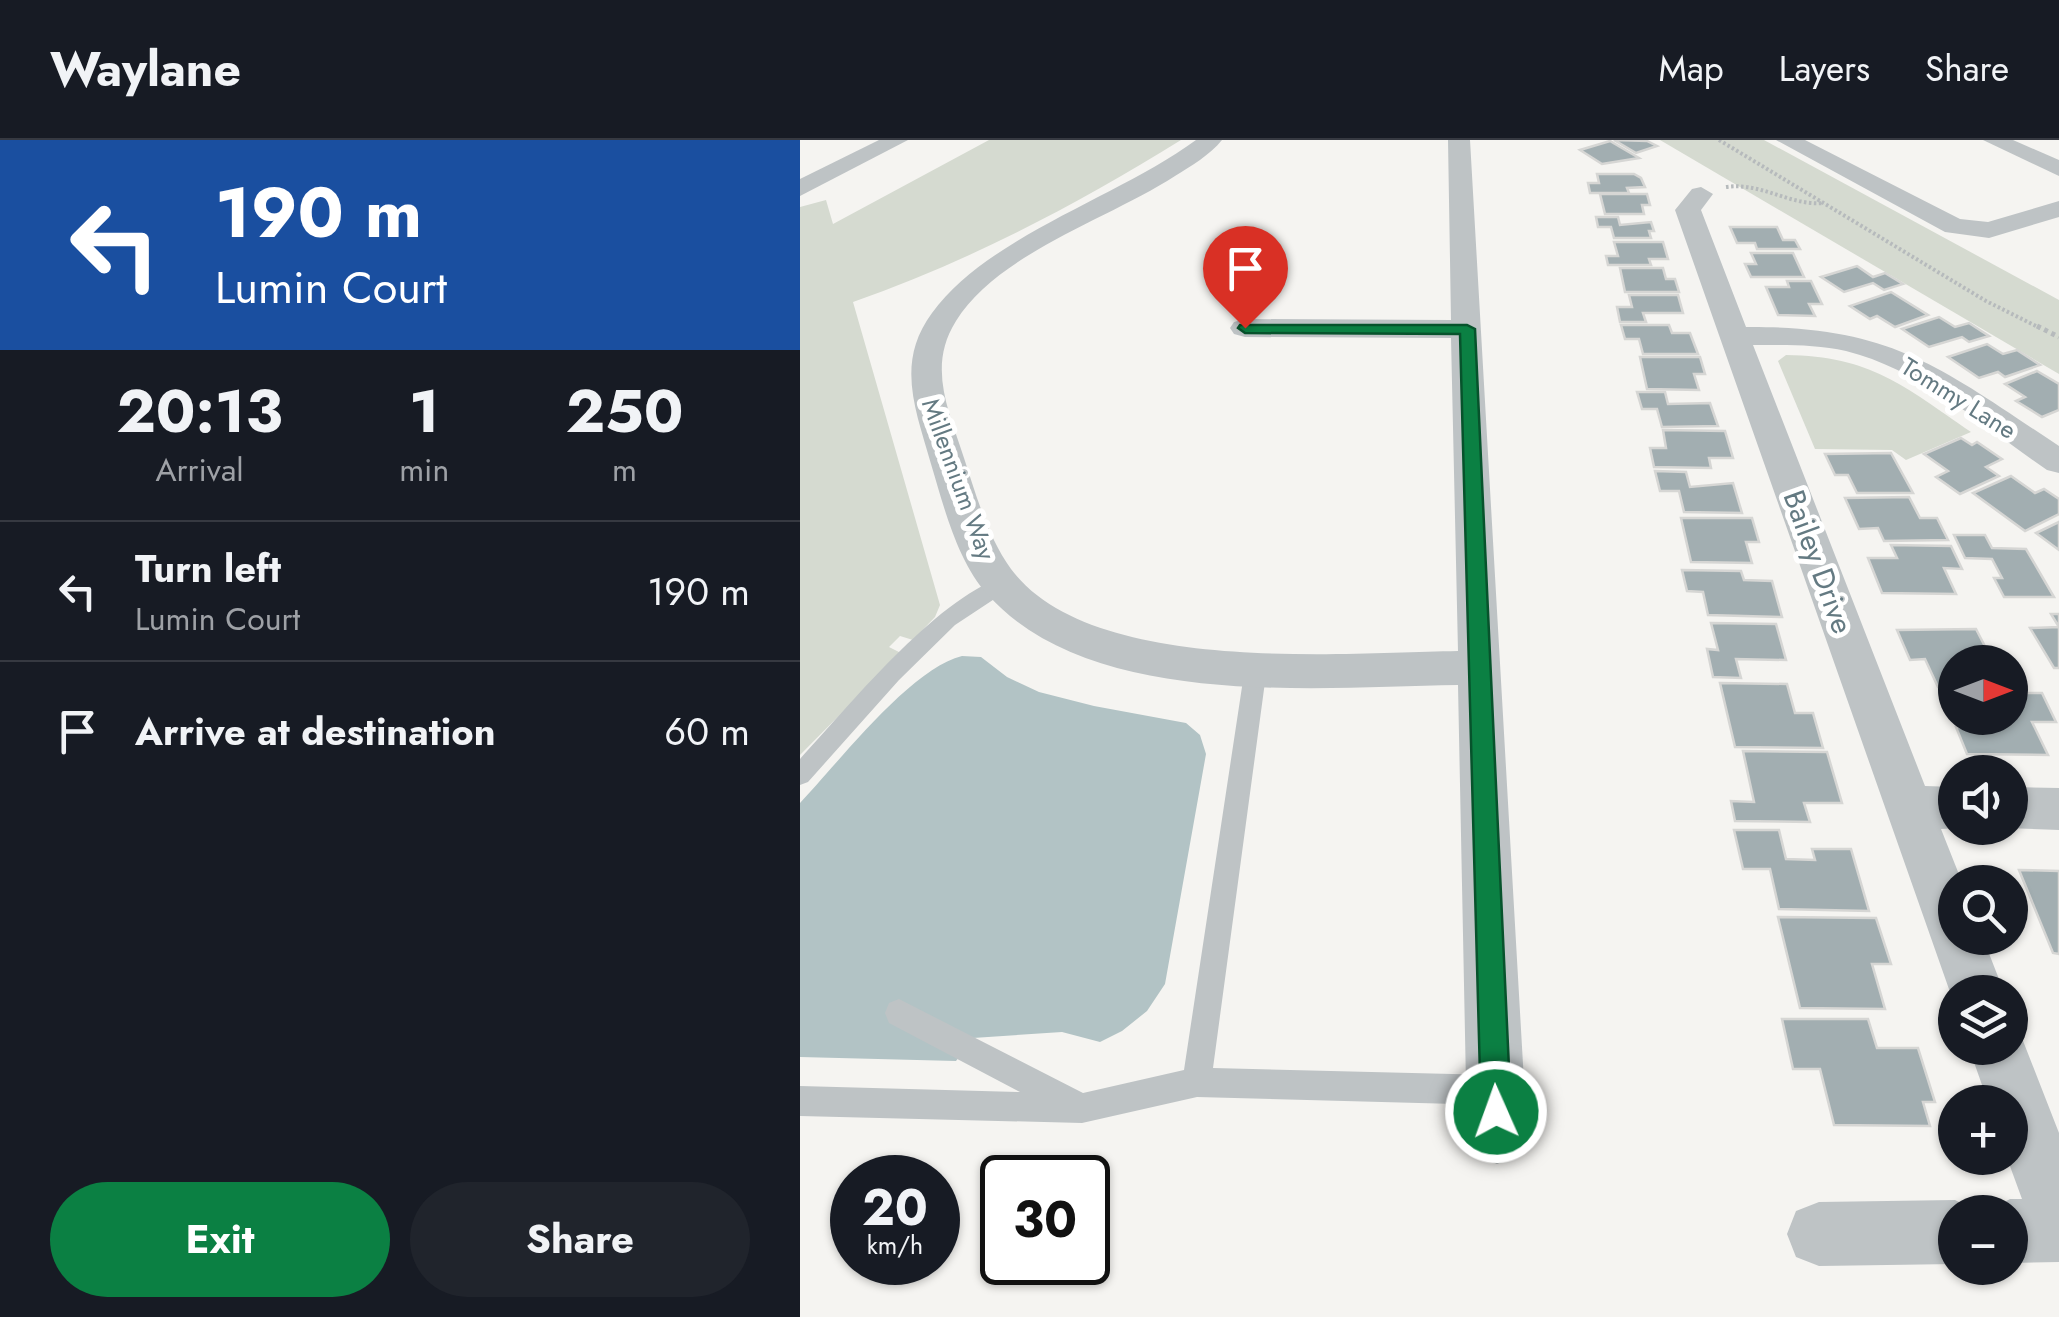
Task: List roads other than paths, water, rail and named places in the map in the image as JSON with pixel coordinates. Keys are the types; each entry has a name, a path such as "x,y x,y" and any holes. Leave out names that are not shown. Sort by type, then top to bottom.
{"street":[{"path":"804,185 897,140"},
{"name":"Millennium Way","path":"1211,140 1118,200 1019,252 988,273 941,322 928,346 924,373 928,398 981,551 1001,585 1029,615 1069,636 1122,654 1183,664 1256,667 1479,668"},
{"path":"1459,140 1497,1134"},
{"path":"1787,140 1954,226 1989,230 2059,209"},
{"path":"1994,140 2059,169"},
{"name":"Bailey Drive","path":"1701,194 1688,210 1734,336 1932,808 1943,865"},
{"path":"1245,328 1467,329"},
{"name":"Tommy Lane","path":"1734,336 1819,338 1878,350 1914,367 2059,462"},
{"path":"2028,808 2059,809"},
{"path":"2004,1065 2059,1214"},
{"path":"2028,1231 2059,1230"},
{"path":"1820,1234 1938,1232"}],"lane":[{"path":"800,775 891,674 948,620 1001,585"},
{"path":"1197,1082 1256,667"},
{"path":"899,1013 1082,1108"},
{"path":"800,1101 1082,1108 1197,1082 1495,1090"}]}
